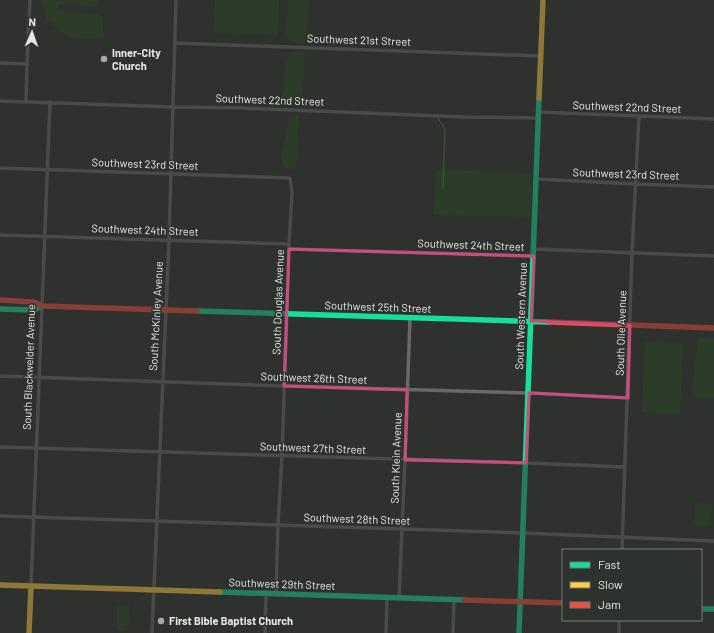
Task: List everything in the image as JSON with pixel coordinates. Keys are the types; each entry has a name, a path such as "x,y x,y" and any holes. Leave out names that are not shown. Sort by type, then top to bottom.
{"main road":[{"name":"South Western Avenue","path":"520,633 543,0"},
{"name":"Southwest 25th Street","path":"0,300 34,302 42,306 714,328"},
{"name":"Southwest 25th Street","path":"0,309 34,310 42,306"},
{"name":"Southwest 29th Street","path":"0,585 454,599 562,604"},
{"name":"South Blackwelder Avenue","path":"29,633 31,586"},
{"path":"702,609 714,609"}],"street":[{"path":"26,102 30,0"},
{"name":"South McKinley Avenue","path":"152,633 169,240 176,0"},
{"name":"Southwest 21st Street","path":"175,43 541,56"},
{"path":"0,63 27,64"},
{"name":"Southwest 22nd Street","path":"0,101 244,108 461,117 539,115 638,116 714,119"},
{"name":"South Blackwelder Avenue","path":"31,586 50,102"},
{"name":"South Olie Avenue","path":"622,549 638,116"},
{"name":"Southwest 23rd Street","path":"0,168 290,178"},
{"name":"South Douglas Avenue","path":"276,594 292,193 290,178"},
{"name":"Southwest 23rd Street","path":"536,180 714,187"},
{"name":"Southwest 24th Street","path":"0,235 289,244"},
{"name":"Southwest 24th Street","path":"289,249 534,256"},
{"name":"Southwest 24th Street","path":"534,249 714,256"},
{"name":"South Klein Avenue","path":"399,598 410,318"},
{"name":"Southwest 26th Street","path":"0,376 529,393 628,398"},
{"name":"Southwest 27th Street","path":"0,447 625,467"},
{"name":"Southwest 28th Street","path":"0,516 524,533 714,541"},
{"path":"265,633 266,593"},
{"path":"386,633 388,598"},
{"path":"452,633 454,599"},
{"path":"619,621 619,633"}],"highlighted area":[{"path":"289,249 534,256 531,321 630,325 628,398 529,393 526,463 405,460 407,390 284,386"}],"green space":[{"path":"41,0 99,0 97,7 65,4 58,5 57,9 97,14 103,18 103,39 71,37 63,33 46,19 45,9"},
{"path":"215,0 279,0 278,35 214,33"},
{"path":"288,0 309,0 305,43 290,42 287,35"},
{"path":"289,52 304,52 303,86 298,105 280,104 280,98 284,90 284,74"},
{"path":"299,116 295,169 285,168 282,160 282,150 288,127 288,117"},
{"path":"436,170 443,170 443,189 444,170 532,173 531,217 434,215"},
{"path":"699,338 714,339 714,398 697,398 692,393"},
{"path":"645,342 683,343 680,414 642,412"},
{"path":"695,503 712,504 711,525 695,525"},
{"path":"117,606 129,606 129,623 127,623 127,630 117,630"}],"waterway":[{"path":"438,118 445,129 443,189"}],"traffic: fast":[{"path":"519,633 539,98"},
{"path":"0,309 34,310 42,306"},
{"path":"197,311 549,322"},
{"path":"220,592 465,600"},
{"path":"702,609 714,609"}],"traffic: slow":[{"path":"539,98 543,0"},
{"path":"0,585 220,592"},
{"path":"29,633 31,586"}],"traffic: jam":[{"path":"0,300 34,302 42,306 197,311"},
{"path":"549,322 714,328"},
{"path":"465,600 562,603"}],"place":[{"name":"Inner-City Church","path":"104,59"},
{"name":"First Bible Baptist Church","path":"161,621"}]}
